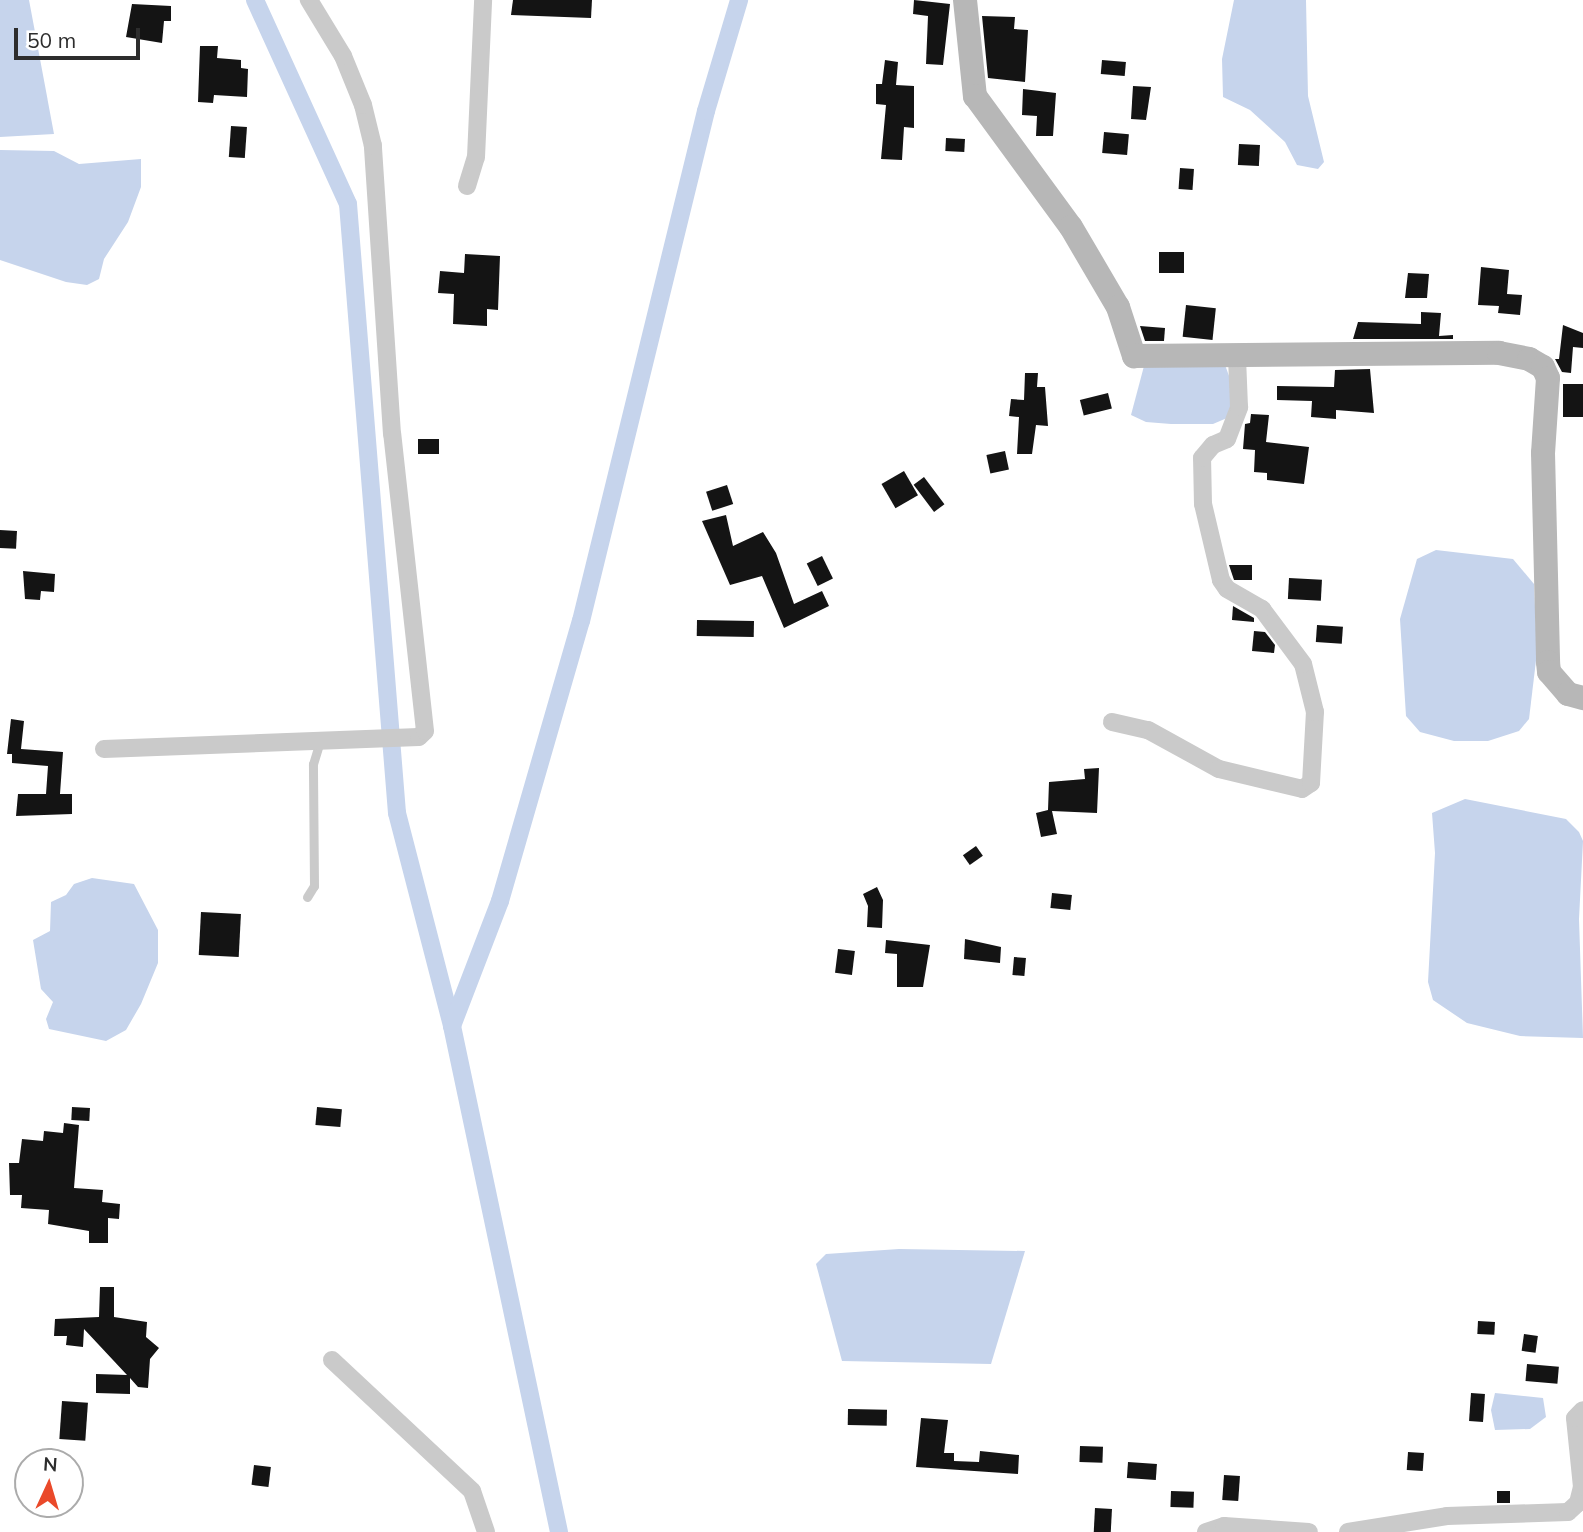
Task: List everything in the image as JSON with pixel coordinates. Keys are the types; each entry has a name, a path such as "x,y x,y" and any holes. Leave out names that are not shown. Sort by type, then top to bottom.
{"street":[{"path":"104,749 419,737 425,723 392,434 373,146 363,104 343,57 309,0"},
{"path":"467,186 476,157 483,0"},
{"path":"965,0 975,96 1071,227 1118,307 1134,356 1499,353 1529,359 1543,367 1548,378 1543,520 1549,672 1568,694 1583,698"},
{"path":"1112,722 1148,730 1219,769 1302,789 1311,783 1315,712 1303,664 1262,609 1227,589 1221,580 1203,504 1202,458 1213,445 1227,439 1236,421 1241,375 1237,357"},
{"path":"332,1360 456,1473 472,1491 486,1532"},
{"path":"1348,1532 1447,1516 1568,1512 1578,1503 1582,1487 1575,1418 1583,1410"},
{"path":"1206,1532 1224,1526 1309,1532"}],"lane":[{"path":"307,897 314,886 313,764 320,741"}],"water":[{"path":"0,0 29,0 54,134 0,137"},
{"path":"1234,0 1306,0 1308,96 1324,162 1318,169 1297,165 1285,142 1250,110 1223,97 1222,59"},
{"path":"0,150 54,151 79,164 141,159 141,187 128,222 104,259 99,279 87,285 66,282 0,260"},
{"path":"1225,365 1235,392 1227,418 1213,424 1171,424 1146,422 1131,415 1144,366"},
{"path":"1436,550 1513,559 1534,584 1537,652 1529,719 1519,731 1488,741 1454,741 1420,732 1406,716 1400,619 1417,559"},
{"path":"1465,799 1566,819 1579,832 1583,841 1579,919 1583,1038 1520,1036 1467,1023 1433,1000 1428,982 1435,853 1432,813"},
{"path":"92,878 134,884 158,930 158,963 141,1004 126,1030 106,1041 49,1029 46,1019 53,1002 41,989 33,940 50,931 51,902 66,895 74,884"},
{"path":"899,1249 1025,1251 991,1364 842,1361 816,1264 826,1254"},
{"path":"1495,1393 1543,1398 1546,1417 1530,1429 1495,1430 1491,1410"}],"building":[{"path":"513,0 592,0 591,18 511,15"},
{"path":"914,0 950,4 943,65 926,64 928,16 913,14"},
{"path":"132,4 171,6 171,21 164,21 162,43 126,37"},
{"path":"982,16 1015,17 1014,29 1028,30 1025,82 988,78"},
{"path":"200,46 218,46 217,58 241,60 241,68 248,69 247,97 214,95 213,103 198,102"},
{"path":"885,60 898,62 896,85 914,86 914,128 904,127 902,160 881,159 886,105 876,104 876,84 882,84"},
{"path":"1102,60 1126,62 1125,76 1101,74"},
{"path":"1133,86 1151,87 1146,120 1131,119"},
{"path":"1023,89 1056,93 1053,136 1036,136 1037,116 1022,115"},
{"path":"231,126 247,127 245,158 229,157"},
{"path":"1104,132 1129,134 1127,155 1102,153"},
{"path":"946,138 965,139 964,152 945,151"},
{"path":"1239,144 1260,145 1259,166 1238,165"},
{"path":"1180,168 1194,169 1193,190 1179,189"},
{"path":"1159,252 1184,252 1184,273 1159,273"},
{"path":"465,254 500,256 498,310 487,309 487,326 453,324 454,294 438,293 440,271 464,273"},
{"path":"1481,267 1509,270 1507,294 1522,295 1520,315 1498,313 1499,306 1478,305"},
{"path":"1408,273 1429,274 1427,298 1405,298"},
{"path":"1186,305 1216,308 1212,340 1183,337"},
{"path":"1421,312 1441,313 1439,336 1453,335 1453,339 1353,339 1358,322 1421,324"},
{"path":"1563,325 1583,333 1583,348 1573,347 1571,373 1562,372 1555,359 1559,359"},
{"path":"1140,326 1165,328 1164,341 1145,341"},
{"path":"1370,369 1374,413 1336,410 1336,419 1311,417 1312,401 1277,400 1277,386 1334,387 1335,370"},
{"path":"1025,373 1038,373 1037,387 1045,387 1048,426 1036,425 1032,454 1017,454 1019,417 1009,416 1011,399 1024,400"},
{"path":"1563,384 1583,384 1583,417 1563,417"},
{"path":"1108,393 1112,409 1084,416 1080,400"},
{"path":"1251,414 1269,415 1266,442 1309,447 1304,484 1267,480 1267,473 1254,472 1255,450 1243,449 1245,424 1250,423"},
{"path":"418,439 439,439 439,454 418,454"},
{"path":"1005,451 1009,470 990,474 986,455"},
{"path":"904,471 918,495 895,508 881,484"},
{"path":"924,477 944,504 934,512 914,485"},
{"path":"727,485 733,504 712,511 706,492"},
{"path":"726,515 733,546 763,532 776,553 794,604 822,591 829,606 784,628 762,576 730,585 702,521"},
{"path":"0,530 17,531 16,549 0,548"},
{"path":"822,556 833,578 818,586 807,563"},
{"path":"1229,565 1252,565 1252,580 1234,580"},
{"path":"23,571 55,574 54,592 41,591 40,600 25,599"},
{"path":"1289,578 1322,580 1321,601 1288,599"},
{"path":"1233,606 1254,618 1254,622 1232,620"},
{"path":"697,620 754,621 754,637 697,636"},
{"path":"1317,625 1343,627 1342,644 1316,642"},
{"path":"1254,631 1265,632 1275,645 1274,653 1252,651"},
{"path":"11,719 24,721 21,749 63,752 60,794 72,794 72,814 16,816 18,794 46,794 48,766 12,763 12,754 7,754"},
{"path":"1099,768 1097,813 1052,811 1057,834 1041,837 1036,813 1048,810 1049,782 1085,779 1084,769"},
{"path":"976,846 983,856 970,865 963,855"},
{"path":"877,887 883,900 882,928 867,927 868,906 863,894"},
{"path":"1052,893 1072,895 1070,910 1050,908"},
{"path":"201,912 241,914 239,957 199,955"},
{"path":"965,939 1001,947 1000,963 964,959"},
{"path":"886,940 930,945 923,987 897,987 897,954 885,953"},
{"path":"838,949 855,951 852,975 835,973"},
{"path":"1014,957 1026,958 1024,976 1012,975"},
{"path":"72,1107 90,1108 89,1121 71,1120"},
{"path":"317,1107 342,1109 340,1127 315,1125"},
{"path":"64,1123 79,1125 74,1188 103,1190 102,1202 120,1204 119,1219 108,1218 108,1243 89,1243 89,1231 48,1224 49,1210 21,1208 22,1195 10,1195 9,1163 19,1163 22,1139 43,1141 44,1131 63,1133"},
{"path":"100,1287 114,1287 114,1317 147,1322 146,1337 159,1348 150,1359 148,1388 138,1387 130,1378 130,1394 96,1393 96,1374 127,1375 84,1329 83,1347 66,1345 67,1336 54,1336 55,1319 99,1317"},
{"path":"1478,1321 1495,1322 1494,1335 1477,1334"},
{"path":"1524,1334 1538,1336 1535,1353 1522,1351"},
{"path":"1527,1364 1559,1367 1557,1384 1526,1381"},
{"path":"1471,1393 1485,1394 1483,1422 1469,1421"},
{"path":"62,1401 88,1403 85,1441 59,1439"},
{"path":"848,1409 887,1410 887,1426 848,1425"},
{"path":"921,1418 948,1420 944,1453 954,1453 954,1461 979,1462 980,1451 1019,1455 1018,1474 916,1467"},
{"path":"1080,1446 1103,1447 1102,1463 1079,1462"},
{"path":"1408,1452 1424,1453 1423,1471 1407,1470"},
{"path":"1128,1462 1157,1464 1156,1480 1127,1478"},
{"path":"254,1465 271,1467 268,1487 252,1485"},
{"path":"1224,1475 1240,1476 1238,1501 1222,1500"},
{"path":"1171,1491 1194,1492 1193,1508 1170,1507"},
{"path":"1497,1491 1510,1491 1510,1503 1497,1503"},
{"path":"1095,1508 1112,1509 1111,1532 1094,1532"}],"waterway":[{"path":"255,0 348,204 397,813 452,1026"},
{"path":"559,1532 452,1026 500,901 581,621 706,111 739,0"}]}
